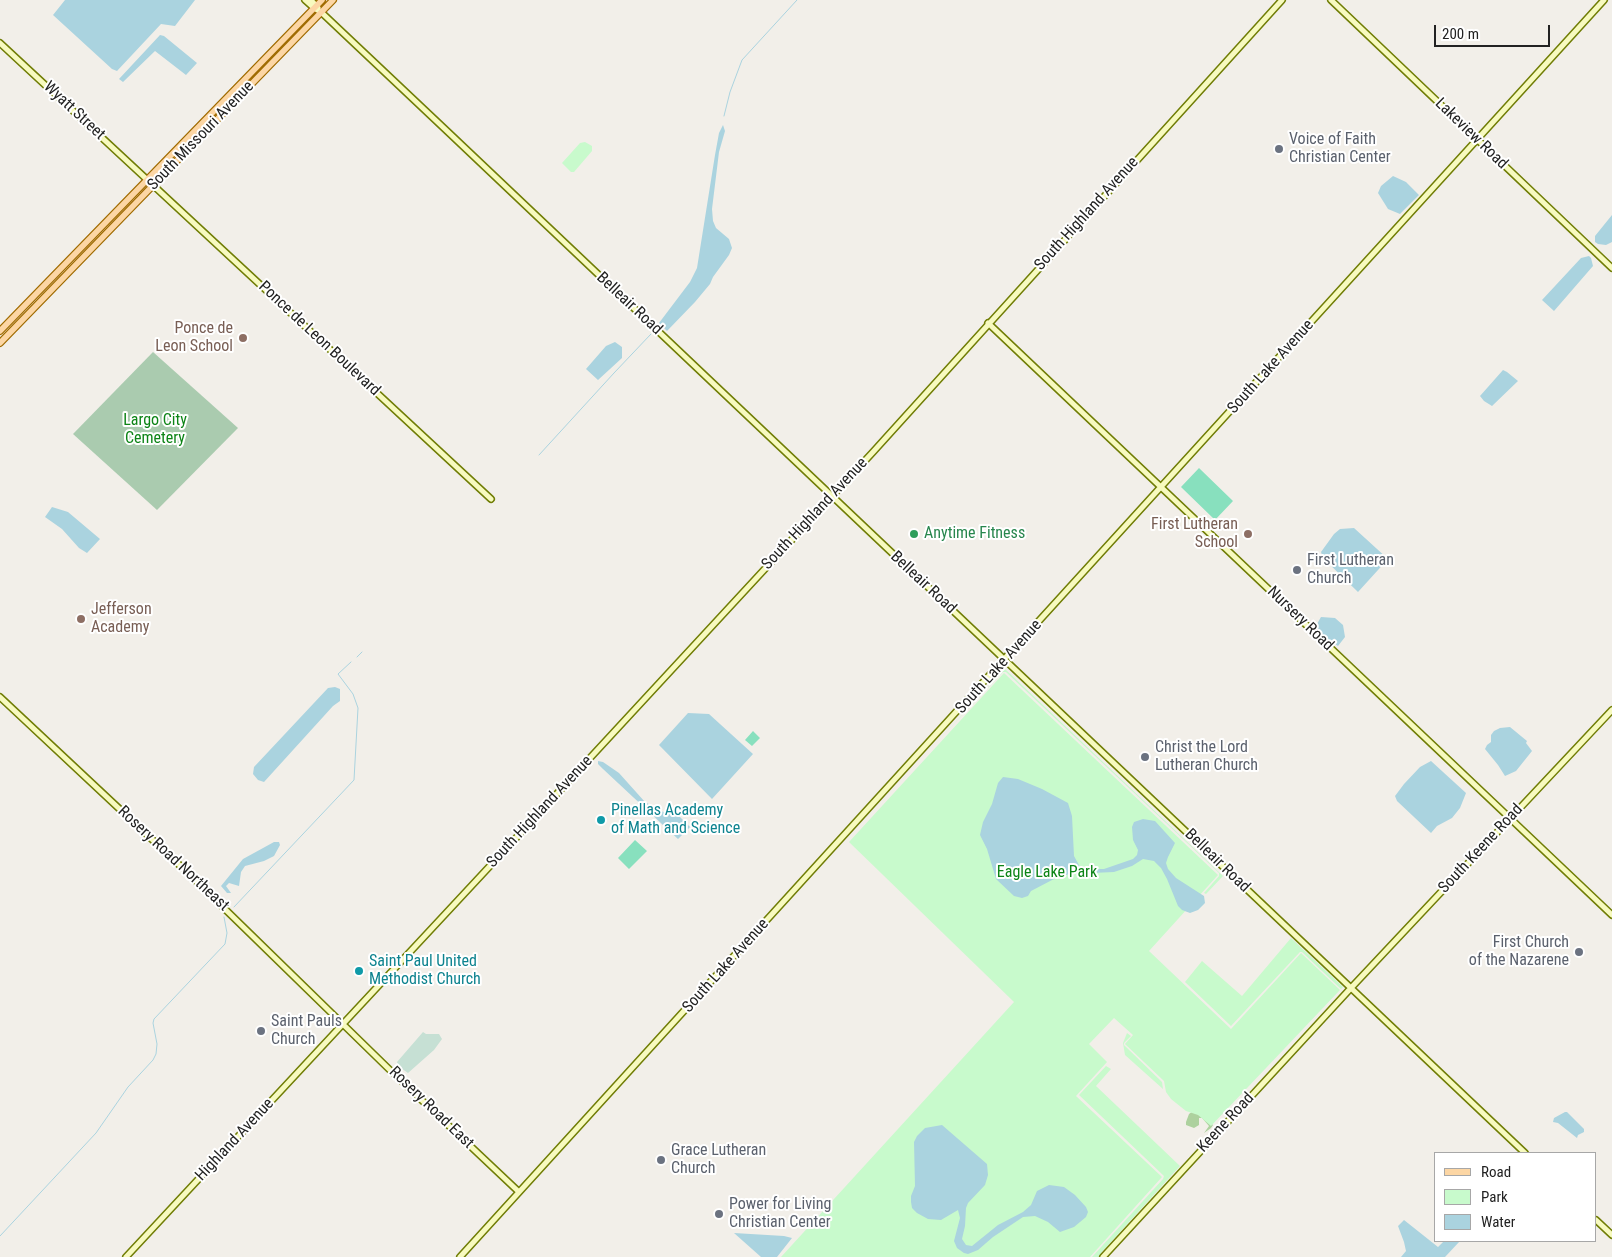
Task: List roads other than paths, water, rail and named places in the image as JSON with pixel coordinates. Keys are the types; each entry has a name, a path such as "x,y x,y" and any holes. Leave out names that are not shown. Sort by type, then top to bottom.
{"main road":[{"name":"South Missouri Avenue","path":"0,331 322,0"},
{"name":"South Missouri Avenue","path":"0,343 333,0"}],"street":[{"name":"Belleair Road","path":"305,0 321,12 1523,1152"},
{"name":"Belleair Road","path":"311,0 315,7"},
{"name":"South Highland Avenue","path":"344,1024 831,496 1282,0"},
{"name":"Lakeview Road","path":"1331,0 1612,268"},
{"name":"South Lake Avenue","path":"460,1257 1162,488 1604,0"},
{"name":"Wyatt Street","path":"0,44 148,179"},
{"name":"Ponce de Leon Boulevard","path":"148,179 492,499"},
{"name":"Nursery Road","path":"988,323 1612,915"},
{"name":"Rosery Road Northeast","path":"0,697 189,874 344,1024"},
{"name":"South Keene Road","path":"1350,989 1612,710"},
{"name":"Keene Road","path":"1102,1257 1350,989"},
{"name":"Rosery Road East","path":"344,1024 519,1192"},
{"name":"Highland Avenue","path":"126,1257 344,1024"},
{"path":"1597,1221 1612,1235"}],"water":[{"path":"65,0 195,0 175,26 161,24 117,71 112,69 53,15"},
{"path":"160,35 164,36 197,63 186,75 155,51 123,82 119,79"},
{"path":"723,125 725,131 719,152 712,209 716,228 729,239 732,248 710,284 667,331 659,323 690,282 697,268 719,133"},
{"path":"1393,176 1406,182 1419,195 1400,214 1388,209 1378,193 1381,186"},
{"path":"1612,215 1612,242 1606,245 1598,244 1595,242 1595,236"},
{"path":"1589,256 1593,266 1554,311 1542,300 1581,258"},
{"path":"615,342 622,347 622,358 598,380 586,369 606,346"},
{"path":"1503,370 1518,381 1492,406 1480,396"},
{"path":"52,507 68,512 100,539 87,553 79,548 62,529 45,517"},
{"path":"1354,528 1388,559 1358,592 1323,558 1321,552 1340,529"},
{"path":"1321,617 1335,618 1343,625 1345,637 1338,646 1326,638 1318,629 1317,624"},
{"path":"335,687 340,689 340,701 333,706 264,782 258,780 253,774 254,767 328,688"},
{"path":"688,713 709,714 753,754 712,799 659,745"},
{"path":"1510,727 1527,741 1526,743 1532,751 1516,771 1505,776 1485,749 1491,742 1491,735 1494,731"},
{"path":"598,761 603,762 619,773 645,802 665,813 674,811 690,827 678,839 603,769 598,764"},
{"path":"1431,761 1466,793 1460,808 1452,818 1437,826 1431,833 1397,801 1395,796 1420,767"},
{"path":"1003,777 1018,779 1068,803 1072,816 1074,856 1080,867 1104,869 1133,859 1137,855 1138,850 1133,840 1132,827 1134,822 1143,819 1155,821 1175,843 1166,863 1168,869 1176,878 1204,896 1205,903 1198,910 1190,913 1182,910 1178,906 1161,868 1154,861 1143,859 1132,866 1114,872 1069,874 1054,879 1031,891 1028,896 1022,898 1014,896 996,879 987,849 980,835 998,783"},
{"path":"274,842 279,842 280,845 274,856 245,866 241,872 239,886 229,883 226,886 231,893 227,893 221,886 243,859"},
{"path":"1565,1112 1584,1129 1584,1132 1578,1135 1577,1138 1558,1123 1553,1122 1554,1118"},
{"path":"942,1125 987,1164 988,1175 985,1185 968,1203 966,1208 962,1239 966,1245 972,1246 998,1225 1023,1212 1031,1205 1037,1191 1049,1185 1064,1187 1075,1195 1086,1207 1088,1212 1086,1217 1074,1227 1060,1232 1048,1222 1035,1216 1023,1217 993,1237 978,1250 968,1254 964,1253 957,1248 954,1241 960,1218 958,1210 941,1220 928,1219 912,1208 911,1196 915,1186 914,1142 925,1128"},
{"path":"1404,1220 1438,1247 1443,1242 1459,1242 1445,1257 1401,1257 1406,1251 1398,1226"},
{"path":"734,1233 792,1238 777,1257 761,1257"}],"waterway":[{"path":"724,116 730,92 742,60 797,0"},
{"path":"539,455 651,334"},
{"path":"357,657 362,652"},
{"path":"234,907 354,780 358,708 353,694 338,674 351,662"},
{"path":"0,1236 96,1133 128,1087 153,1060 157,1044 154,1019 225,944 227,933 224,917"}],"place":[{"name":"Voice of Faith Christian Center","path":"1279,149"},
{"name":"Ponce de Leon School","path":"243,338"},
{"name":"Anytime Fitness","path":"914,534"},
{"name":"First Lutheran School","path":"1248,534"},
{"name":"First Lutheran Church","path":"1297,570"},
{"name":"Jefferson Academy","path":"81,619"},
{"name":"Christ the Lord Lutheran Church","path":"1145,757"},
{"name":"Pinellas Academy of Math and Science","path":"601,820"},
{"name":"First Church of the Nazarene","path":"1579,952"},
{"name":"Saint Paul United Methodist Church","path":"359,971"},
{"name":"Saint Pauls Church","path":"261,1031"},
{"name":"Grace Lutheran Church","path":"661,1160"},
{"name":"Power for Living Christian Center","path":"719,1214"}],"park label":[{"name":"Largo City Cemetery","path":"155,430"},
{"name":"Eagle Lake Park","path":"1047,873"}]}
